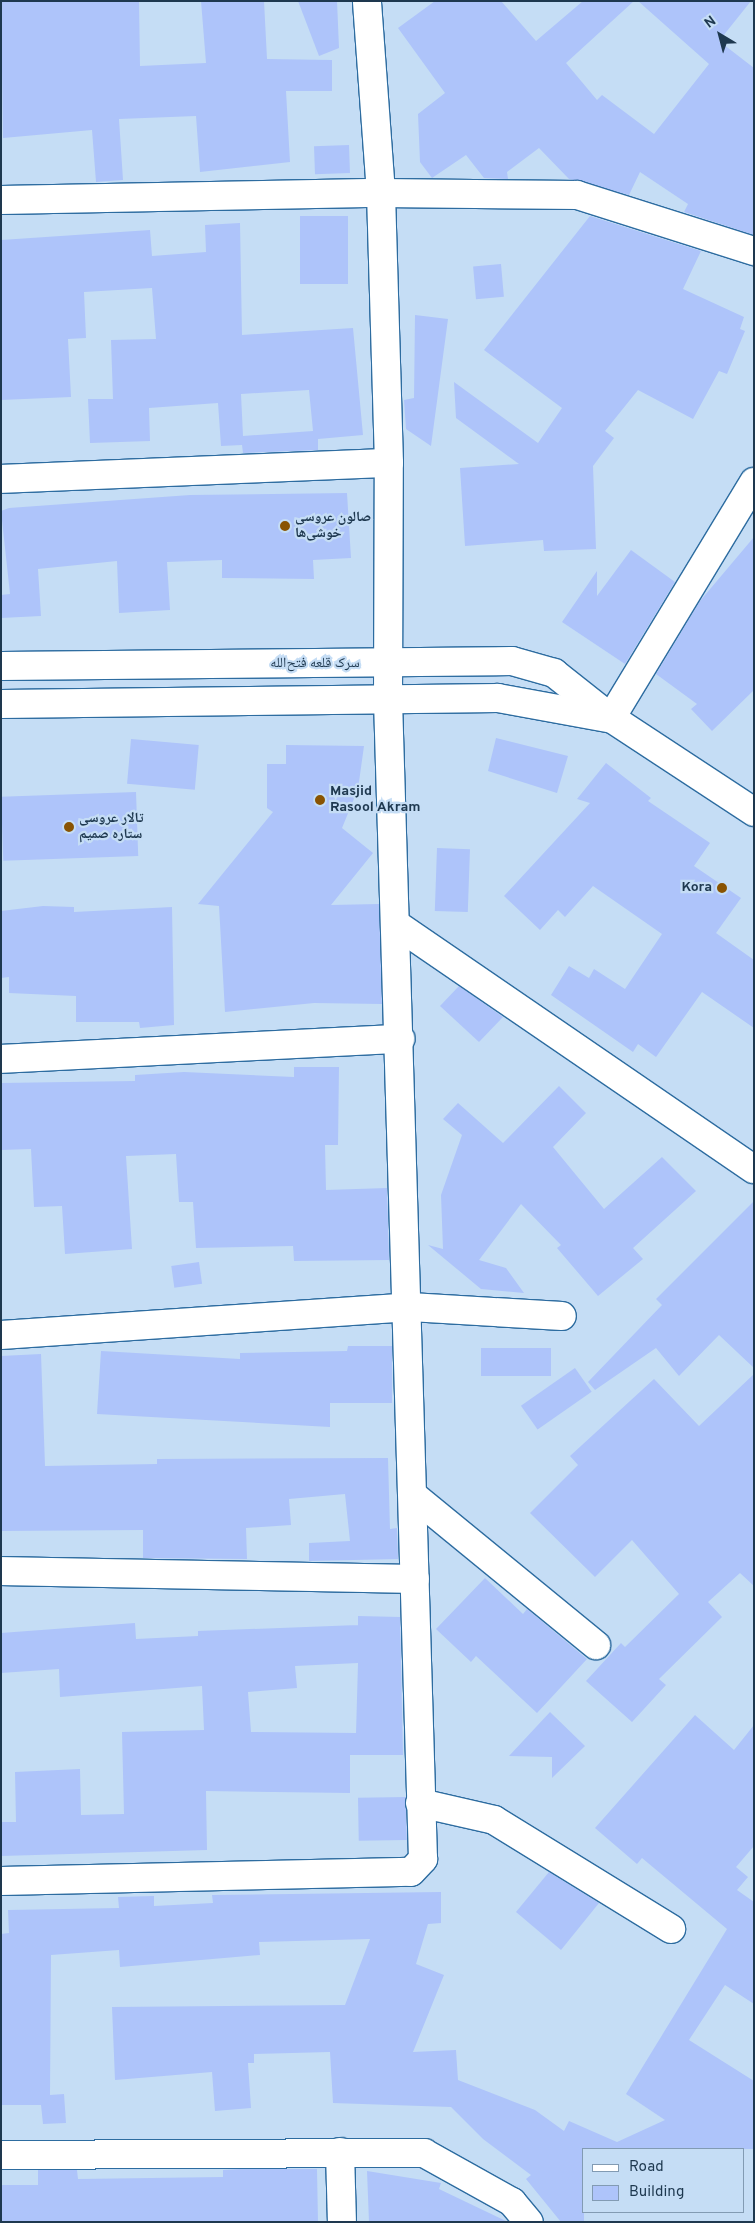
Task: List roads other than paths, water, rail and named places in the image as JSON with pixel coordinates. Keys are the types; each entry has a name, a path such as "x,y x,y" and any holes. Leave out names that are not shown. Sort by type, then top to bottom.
{"street":[{"path":"1,1881 411,1872 423,1859 420,1803 410,1307 388,698 389,463 381,193 367,1"},
{"path":"1,200 381,193 577,196 754,251"},
{"path":"1,479 389,463"},
{"path":"611,718 754,482"},
{"name":"سرک قلعه فتح‌الله","path":"1,666 388,664 512,661 554,673 611,718 754,812"},
{"name":"سرک قلعه فتح‌الله","path":"1,704 498,698 611,718"},
{"path":"397,925 754,1169"},
{"path":"1,1059 400,1038"},
{"path":"1,1335 410,1307 562,1316"},
{"path":"415,1497 596,1645"},
{"path":"1,1571 415,1579"},
{"path":"420,1803 494,1820 671,1929"},
{"path":"340,2152 342,2222"},
{"path":"1,2155 424,2153 513,2215"}],"place":[{"name":"صالون عروسی خوشی‌ها","path":"285,526"},
{"name":"Masjid Rasool Akram","path":"320,800"},
{"name":"تالار عروسی ستاره صمیم","path":"69,827"},
{"name":"Kora","path":"722,888"}]}
